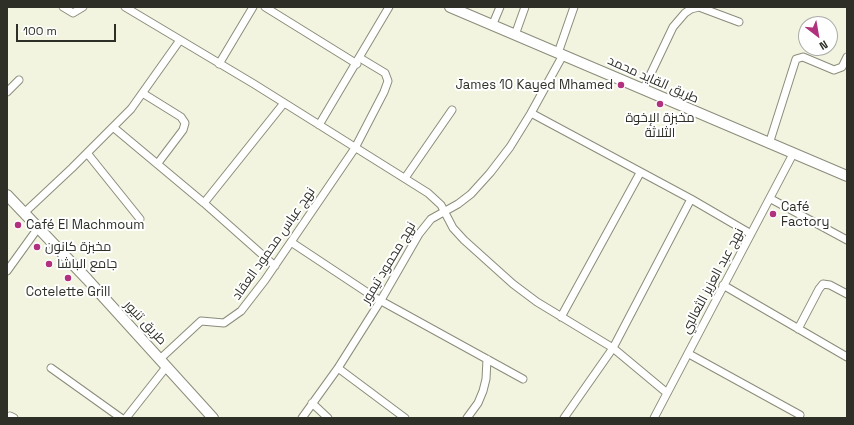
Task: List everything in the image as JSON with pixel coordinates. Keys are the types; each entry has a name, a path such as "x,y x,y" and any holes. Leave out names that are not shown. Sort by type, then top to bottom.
{"main road":[{"name":"طريق القايد محمد","path":"450,7 847,176"},
{"name":"طريق تنيور","path":"7,195 164,363 213,418"}],"street":[{"path":"63,7 73,13 83,7"},
{"path":"125,7 405,178 436,200 453,228 488,262 537,302 613,348 667,393"},
{"path":"219,64 253,7"},
{"name":"نهج عباس محمود العقاد","path":"126,418 164,363 201,322 219,324 231,320 242,311 275,266 355,148 384,92 388,81 385,73 358,61 265,7"},
{"path":"319,125 389,7"},
{"path":"492,26 500,7"},
{"path":"515,35 525,7"},
{"name":"نهج محمود تيمور","path":"303,418 312,403 338,368 381,300 419,234 431,219 471,194 490,173 510,147 531,113 561,54 574,7"},
{"path":"643,90 673,27 685,13 699,7 738,22"},
{"path":"24,213 87,153 144,94 180,40"},
{"path":"769,144 796,60 803,57 834,70 842,67 847,57"},
{"path":"7,92 19,80"},
{"path":"144,94 181,117 185,123 183,130 158,163"},
{"path":"204,203 284,103"},
{"path":"405,178 452,110"},
{"path":"531,113 690,199 751,234"},
{"path":"113,127 158,163 275,266"},
{"path":"87,153 140,219"},
{"name":"نهج عبد العزيز الثعالبي","path":"654,418 689,354 723,285 771,199 793,154"},
{"path":"561,317 640,173"},
{"path":"564,418 613,348 690,199"},
{"path":"771,199 847,240"},
{"path":"7,271 38,228"},
{"path":"291,242 365,292 523,379"},
{"path":"798,329 823,284 830,285 847,294"},
{"path":"723,285 847,357"},
{"path":"689,354 800,415"},
{"path":"467,418 478,403 483,390 486,379 487,359"},
{"path":"52,368 121,418"},
{"path":"338,368 405,418"},
{"path":"312,403 328,418"}],"place":[{"name":"James 10 Kayed Mhamed","path":"621,85"},
{"name":"مخبزة الإخوة الثلاثة","path":"660,104"},
{"name":"Café Factory","path":"773,214"},
{"name":"Café El Machmoum","path":"18,225"},
{"name":"مخبزة كانون","path":"37,247"},
{"name":"جامع الباشا","path":"49,264"},
{"name":"Cotelette Grill","path":"68,278"}]}
